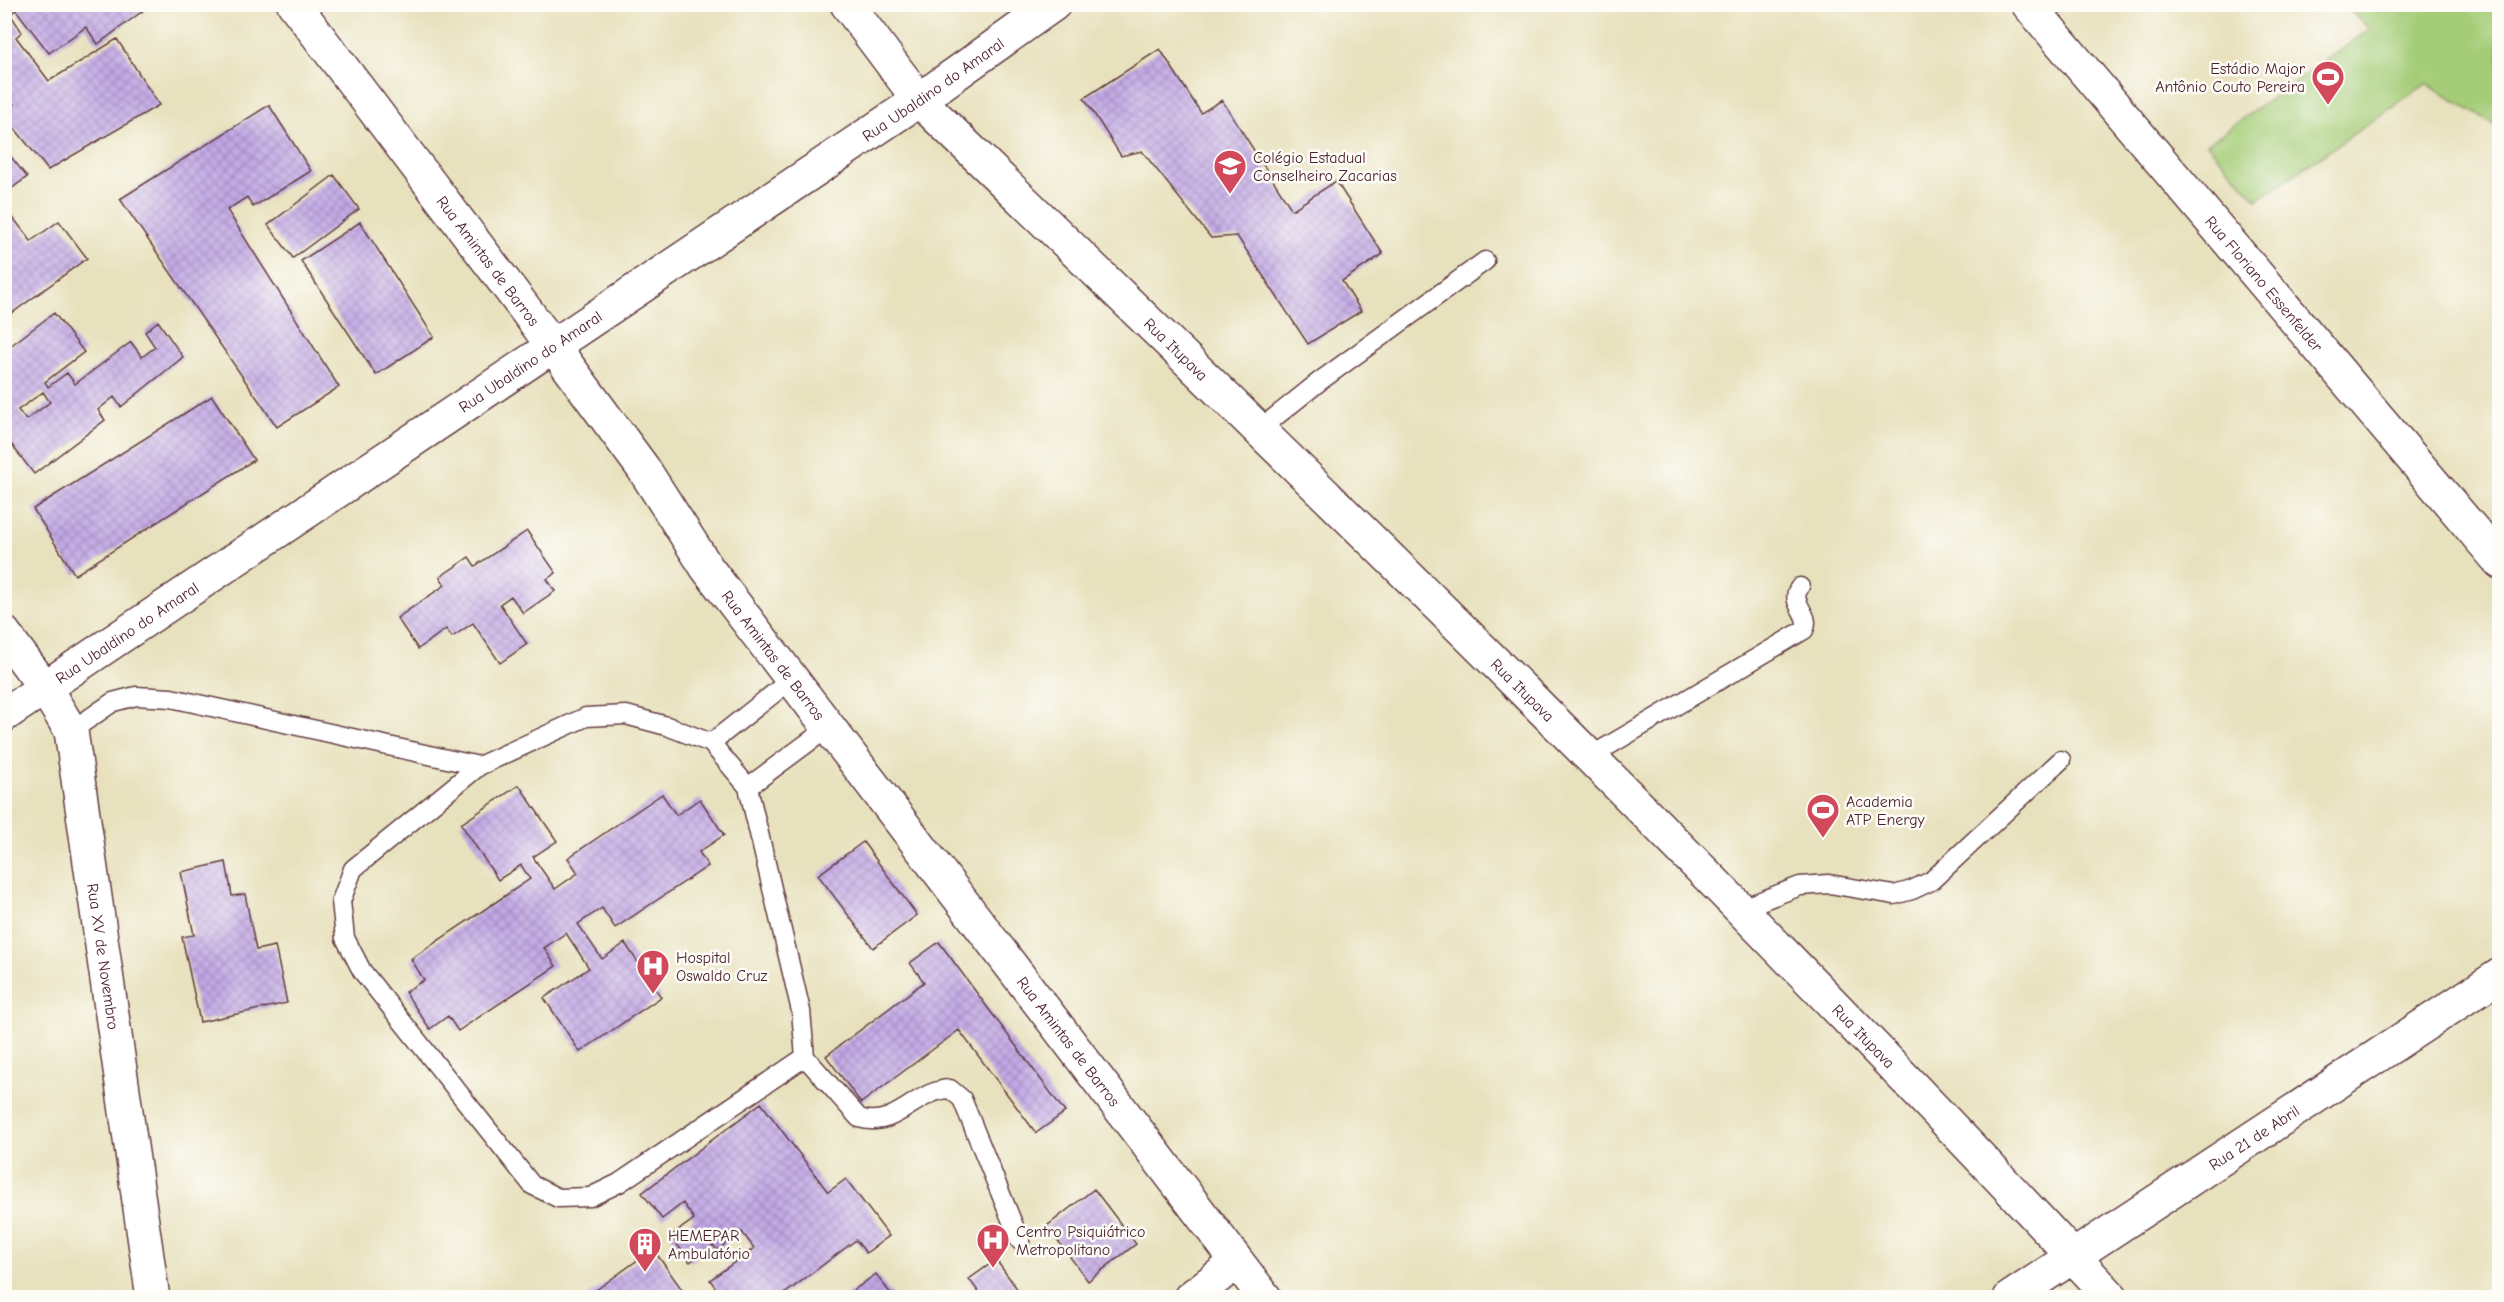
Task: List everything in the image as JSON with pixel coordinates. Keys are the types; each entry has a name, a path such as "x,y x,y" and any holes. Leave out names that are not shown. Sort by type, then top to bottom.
{"main road":[{"name":"Rua Amintas de Barros","path":"294,4 643,468 707,568 1264,1298"},
{"name":"Rua Itupava","path":"847,4 919,100 1260,429 1591,756 2112,1298"},
{"name":"Rua Ubaldino do Amaral","path":"4,715 919,100 1054,4"},
{"name":"Rua Floriano Essenfelder","path":"2028,4 2499,562"},
{"name":"Rua XV de Novembro","path":"4,633 45,688 71,731 153,1298"},
{"name":"Rua 21 de Abril","path":"2010,1298 2499,975"},
{"path":"1190,1298 1237,1262"}],"lane":[{"path":"1260,429 1320,381 1485,261"},
{"path":"1591,756 1804,630 1807,625 1806,619 1796,600 1796,593 1800,587"},
{"path":"711,743 792,679"},
{"path":"71,731 112,702 136,696 171,698 479,766"},
{"path":"806,1057 619,1183 590,1197 558,1198 532,1185 362,971 345,938 341,901 353,869 479,766 586,717 626,715 667,726 711,743 748,787 801,1011 806,1057 859,1118 872,1122 886,1119 938,1089 950,1089 962,1099 1020,1241"},
{"path":"748,787 829,727"},
{"path":"1740,909 1800,885 1829,884 1894,895 1912,890 1931,881 2061,760"}],"green space":[{"name":"Estádio Major Antônio Couto Pereira","path":"2344,5 2499,5 2499,127 2426,84 2257,200 2207,144 2370,29"}],"building":[{"path":"4,4 152,4 98,44 86,27 49,53 16,10 10,14 22,32 16,37 49,81 117,39 159,105 48,170 4,115 4,111 14,104 4,90"},
{"name":"Colégio Estadual Conselheiro Zacarias","path":"1160,49 1201,113 1222,100 1292,210 1336,181 1383,254 1342,281 1361,311 1308,344 1237,236 1211,238 1142,151 1121,156 1084,98"},
{"path":"269,105 311,171 253,207 247,197 227,210 339,387 277,427 120,199"},
{"path":"4,148 27,177 4,194"},
{"path":"334,175 359,209 293,258 268,225"},
{"path":"4,206 31,241 59,221 87,258 4,319"},
{"path":"360,222 434,337 376,375 301,261"},
{"path":"54,313 84,352 45,382 48,387 67,373 75,384 131,342 142,357 155,347 145,332 158,321 183,357 121,407 114,397 98,410 105,420 34,474 5,436 5,350","holes":["43,392 50,402 26,420 18,410"]},
{"path":"212,396 254,460 75,575 33,509"},
{"path":"527,531 556,573 547,579 555,591 523,613 511,596 500,604 527,644 500,663 473,623 452,637 446,629 418,649 397,618 445,585 440,577 469,557 475,566"},
{"path":"519,785 557,841 533,857 555,889 578,873 568,858 662,794 676,815 700,799 724,835 699,852 708,866 615,928 602,908 578,924 602,959 625,943 661,997 580,1052 544,998 589,968 566,933 544,948 556,966 458,1031 448,1016 430,1029 405,992 424,980 411,959 530,879 521,865 498,880 461,824"},
{"path":"863,842 917,915 873,948 818,875"},
{"path":"226,862 232,896 245,894 256,950 275,946 287,1003 200,1022 182,937 194,935 181,872"},
{"path":"939,942 1065,1112 1036,1133 959,1030 861,1103 826,1056 924,982 910,963"},
{"path":"761,1103 828,1192 846,1179 889,1236 866,1253 856,1240 779,1298 723,1298 710,1280 754,1248 742,1232 717,1250 713,1245 690,1262 671,1236 694,1219 683,1203 662,1219 642,1193"},
{"path":"1094,1189 1136,1244 1088,1281 1047,1226"},
{"name":"HEMEPAR Ambulatório","path":"653,1249 688,1298 585,1298"},
{"name":"Centro Psiquiátrico Metropolitano","path":"996,1260 1024,1298 983,1298 969,1279"},
{"path":"876,1274 894,1298 843,1298"}],"place":[{"name":"Estádio Major Antônio Couto Pereira","path":"2328,106"},
{"name":"Colégio Estadual Conselheiro Zacarias","path":"1230,195"},
{"name":"Academia ATP Energy","path":"1823,839"},
{"name":"Hospital Oswaldo Cruz","path":"653,995"},
{"name":"Centro Psiquiátrico Metropolitano","path":"993,1269"},
{"name":"HEMEPAR Ambulatório","path":"645,1273"}]}
